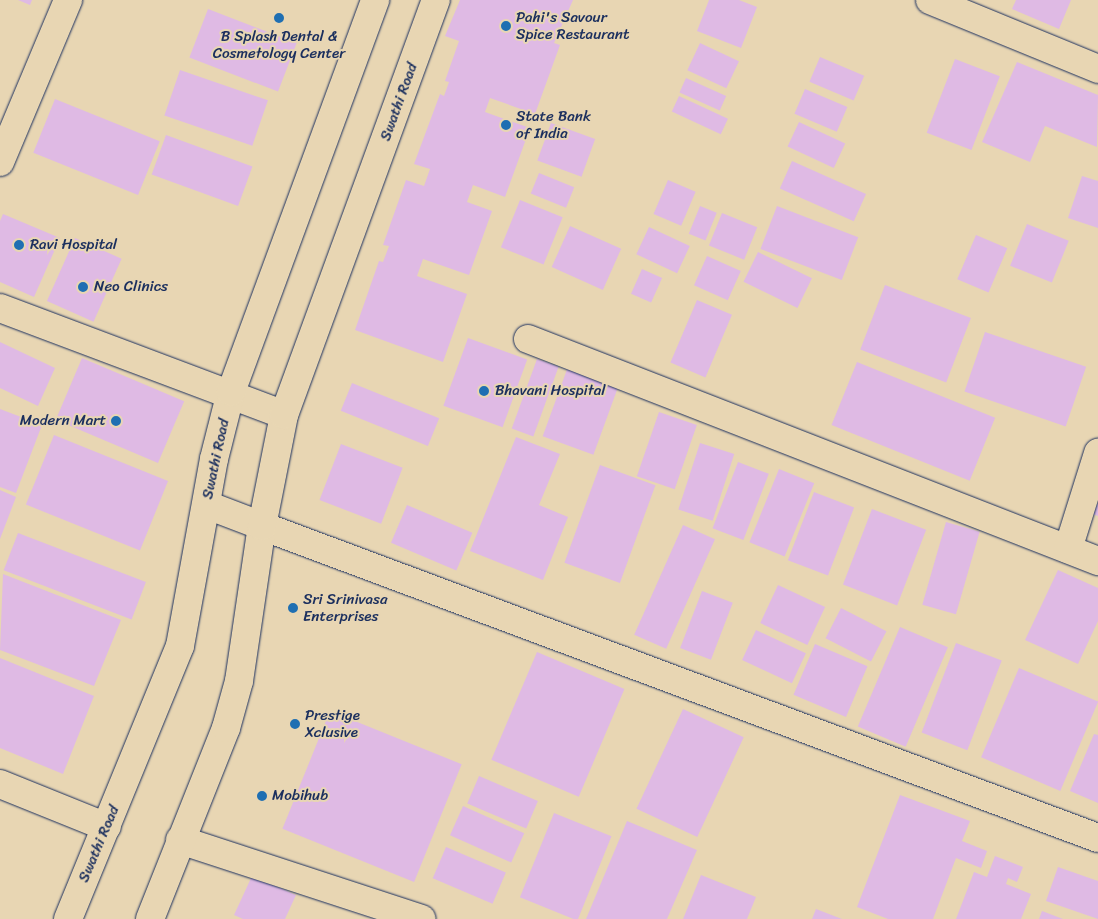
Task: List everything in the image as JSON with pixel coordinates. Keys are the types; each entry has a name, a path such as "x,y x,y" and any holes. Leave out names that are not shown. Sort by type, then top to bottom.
{"street":[{"path":"0,162 68,0"},
{"name":"Swathi Road","path":"68,919 180,646 231,392 375,0"},
{"name":"Swathi Road","path":"150,919 226,728 239,681 262,526 284,414 436,0"},
{"path":"930,0 1098,70"},
{"path":"0,308 231,392 284,414"},
{"path":"528,339 1098,561"},
{"path":"1068,549 1098,452"},
{"path":"207,505 1098,838"},
{"path":"0,784 107,827"},
{"path":"180,840 421,919"}],"building":[{"path":"18,0 32,0 30,5"},
{"path":"460,0 573,0 554,43 560,45 535,114 490,98 485,112 530,128 505,197 473,185 467,202 492,211 469,275 423,259 417,276 467,294 443,362 355,330 379,261 383,262 389,246 383,245 406,180 424,186 430,169 414,164 440,94 444,96 449,82 445,81 459,41 445,36"},
{"path":"709,0 739,0 757,7 741,48 697,31"},
{"path":"1016,0 1071,0 1059,29 1012,9"},
{"path":"208,9 297,43 278,92 189,58"},
{"path":"700,43 739,61 726,88 687,70"},
{"path":"820,57 864,76 854,101 809,82"},
{"path":"955,59 1000,76 972,150 927,133"},
{"path":"1017,62 1098,95 1097,147 1045,126 1030,162 982,142"},
{"path":"180,70 268,100 252,146 164,115"},
{"path":"686,78 726,96 720,111 679,93"},
{"path":"805,89 847,107 837,132 794,114"},
{"path":"679,96 728,119 721,134 672,111"},
{"path":"55,99 160,141 138,195 33,153"},
{"path":"799,122 845,144 834,168 788,146"},
{"path":"551,123 595,139 581,177 537,161"},
{"path":"166,135 252,166 238,206 152,174"},
{"path":"792,161 866,194 854,221 780,188"},
{"path":"539,173 574,187 566,208 531,193"},
{"path":"1082,176 1098,181 1098,228 1068,218"},
{"path":"668,180 696,192 681,226 654,214"},
{"path":"520,200 563,217 544,265 501,247"},
{"path":"700,206 717,213 705,241 689,234"},
{"path":"777,206 858,237 842,280 761,249"},
{"path":"722,213 757,227 744,260 709,245"},
{"path":"3,214 60,238 34,297 0,282 0,221"},
{"path":"1027,224 1069,241 1052,283 1010,266"},
{"path":"570,226 621,249 603,290 552,267"},
{"path":"649,227 690,246 677,273 636,254"},
{"path":"976,235 1007,248 989,292 957,279"},
{"path":"75,238 122,259 94,322 47,301"},
{"path":"758,252 812,278 797,308 744,282"},
{"path":"707,256 741,271 728,300 694,285"},
{"path":"642,269 662,278 651,303 631,294"},
{"path":"885,285 971,318 946,382 860,349"},
{"path":"697,300 732,315 705,377 670,363"},
{"path":"985,332 1086,367 1066,426 964,392"},
{"path":"468,338 527,360 503,427 443,406"},
{"path":"0,342 55,368 38,406 0,388"},
{"path":"82,358 184,401 158,463 56,420"},
{"path":"537,359 559,367 533,436 512,429"},
{"path":"857,362 995,418 970,481 832,425"},
{"path":"569,364 620,382 593,455 543,436"},
{"path":"352,383 439,418 428,446 341,411"},
{"path":"0,409 42,425 16,493 0,487"},
{"path":"659,412 697,425 675,489 637,476"},
{"path":"54,435 168,481 140,551 26,505"},
{"path":"516,437 560,454 539,505 568,517 543,580 470,551"},
{"path":"700,443 734,454 713,521 678,510"},
{"path":"341,444 403,468 381,524 319,500"},
{"path":"738,462 769,474 743,540 713,528"},
{"path":"600,465 655,485 620,583 564,563"},
{"path":"779,469 814,483 785,556 749,542"},
{"path":"0,490 16,497 0,539"},
{"path":"814,492 854,507 828,576 788,560"},
{"path":"1098,503 1098,516 1093,514"},
{"path":"407,505 472,533 456,570 391,543"},
{"path":"872,509 926,530 897,605 843,585"},
{"path":"946,522 980,532 956,614 922,605"},
{"path":"683,525 715,539 666,649 634,635"},
{"path":"18,533 146,582 132,619 4,570"},
{"path":"1058,570 1098,588 1098,621 1078,664 1025,640"},
{"path":"3,574 121,620 94,686 0,650"},
{"path":"778,585 825,607 807,645 760,623"},
{"path":"702,591 733,603 711,660 680,648"},
{"path":"841,608 886,631 871,661 826,638"},
{"path":"900,627 948,647 906,747 858,726"},
{"path":"756,630 806,653 792,683 742,660"},
{"path":"956,643 1002,661 967,750 922,733"},
{"path":"815,644 867,666 846,717 794,695"},
{"path":"537,652 624,689 579,797 491,760"},
{"path":"0,658 94,696 63,774 0,748"},
{"path":"1019,668 1098,702 1060,791 981,757"},
{"path":"683,709 744,737 697,837 637,809"},
{"path":"330,711 462,764 414,882 282,829"},
{"path":"1094,734 1098,735 1098,803 1070,791"},
{"path":"479,776 538,801 526,829 467,804"},
{"path":"900,795 970,821 962,841 987,851 981,868 956,858 933,919 888,919 857,907"},
{"path":"463,806 524,833 511,862 450,835"},
{"path":"554,813 611,836 578,919 573,919 520,897"},
{"path":"627,821 697,850 667,919 586,919"},
{"path":"446,847 506,872 493,904 433,878"},
{"path":"995,856 1023,867 1017,882 1008,878 1006,884 1031,894 1021,919 956,919 974,872 987,877"},
{"path":"1058,867 1098,881 1098,919 1046,901"},
{"path":"701,875 756,897 747,919 683,919"},
{"path":"252,876 296,895 285,919 243,919 234,915"},
{"path":"816,909 842,919 812,919"},
{"path":"1042,911 1063,919 1039,919"}],"place":[{"name":"B Splash Dental & Cosmetology Center","path":"279,18"},
{"name":"Pahi's Savour Spice Restaurant","path":"506,26"},
{"name":"State Bank of India","path":"506,125"},
{"name":"Ravi Hospital","path":"19,245"},
{"name":"Neo Clinics","path":"83,287"},
{"name":"Bhavani Hospital","path":"484,391"},
{"name":"Modern Mart","path":"116,421"},
{"name":"Sri Srinivasa Enterprises","path":"293,608"},
{"name":"Prestige Xclusive","path":"295,724"},
{"name":"Mobihub","path":"262,796"}]}
